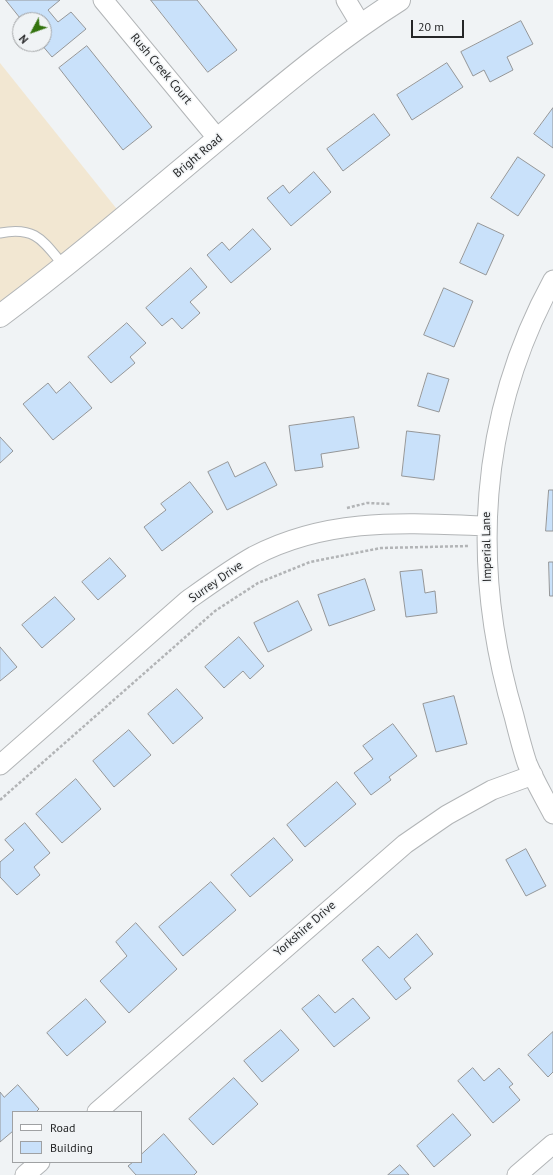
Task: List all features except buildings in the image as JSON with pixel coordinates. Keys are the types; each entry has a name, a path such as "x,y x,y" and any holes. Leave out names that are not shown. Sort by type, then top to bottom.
{"main road":[{"name":"Bright Road","path":"0,316 64,266 296,73 360,24 400,0"}],"street":[{"name":"Rush Creek Court","path":"103,0 218,139"},
{"path":"346,0 360,24"},
{"name":"Imperial Lane","path":"553,280 523,343 506,393 492,456 486,526 487,576 498,655 510,705 527,762 553,814"},
{"name":"Surrey Drive","path":"0,765 188,600 220,577 254,556 298,538 355,526 403,523 486,526"},
{"name":"Yorkshire Drive","path":"98,1111 405,844 447,815 492,790 533,776"},
{"path":"518,1175 553,1144"},
{"path":"25,1175 39,1163"}],"lane":[{"path":"0,233 23,232 34,234 64,266"}],"path":[{"path":"0,800 215,611 258,583 310,562 381,548 469,546"}],"shaded area":[{"path":"0,63 124,218 0,316"}]}
